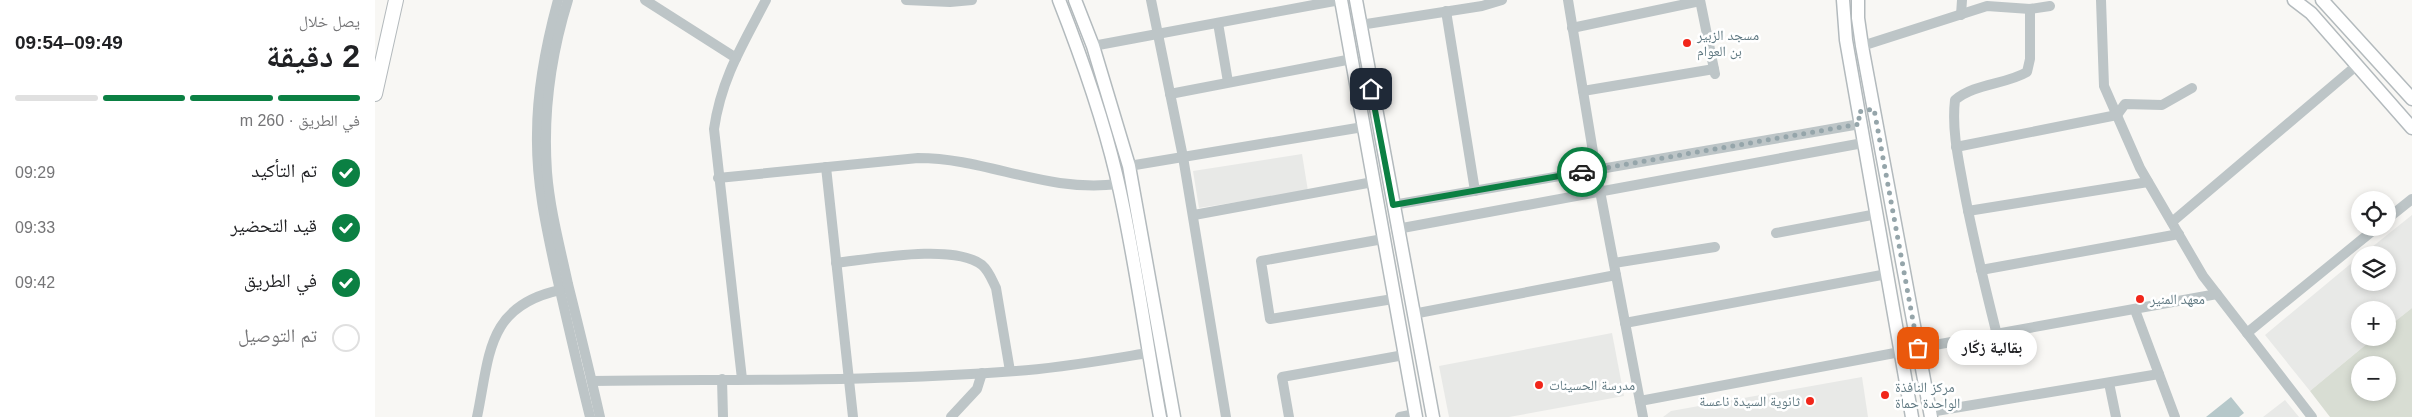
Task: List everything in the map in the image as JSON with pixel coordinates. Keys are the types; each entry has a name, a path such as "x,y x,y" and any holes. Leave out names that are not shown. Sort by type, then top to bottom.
{"highway":[{"path":"375,94 396,0"}],"main road":[{"path":"1059,0 1094,98 1118,184 1160,417"},
{"path":"1075,0 1093,46 1129,166 1175,417"},
{"path":"1340,0 1352,59 1393,299 1416,416"},
{"path":"1356,0 1433,417"},
{"path":"1843,0 1846,40 1912,417"},
{"path":"1858,0 1862,46 1930,415"},
{"path":"2294,0 2311,14 2412,128"},
{"path":"2322,0 2412,99"},
{"path":"1859,118 1874,109"},
{"path":"1866,158 1882,155"}],"street":[{"path":"558,0 546,49 538,102 537,135 542,206 560,290 600,417"},
{"path":"568,0 555,51 547,102 547,170 559,242 588,382 590,417"},
{"path":"645,0 736,58"},
{"path":"742,379 714,129 717,103 725,79 766,0"},
{"path":"906,0 950,2 971,0"},
{"path":"1151,0 1194,215 1227,417"},
{"path":"1093,46 1340,0"},
{"path":"1360,24 1481,6 1502,0"},
{"path":"1568,0 1596,170 1643,417"},
{"path":"1961,15 1962,0"},
{"path":"2101,0 2104,86 2148,182 2203,276 2312,417"},
{"path":"1572,28 1700,1 1715,72 1583,91"},
{"path":"1862,46 1987,6 2030,9 2050,6"},
{"path":"1997,335 1968,210 1957,147 1955,100 1963,93 2018,78 2027,72 2030,59 2030,9"},
{"path":"1446,11 1475,191"},
{"path":"1218,23 1228,82"},
{"path":"1171,94 1352,59"},
{"path":"2172,222 2356,66"},
{"path":"2396,81 2412,90"},
{"path":"1957,147 2117,115 2125,104 2162,105 2193,88"},
{"path":"1393,205 1596,170 1859,118"},
{"path":"1129,166 1363,127"},
{"path":"1397,229 1863,142"},
{"path":"718,178 917,158 940,158 1057,184 1082,187 1118,184"},
{"path":"826,167 853,417"},
{"path":"1194,215 1373,182"},
{"path":"1968,210 2148,182"},
{"path":"2396,211 2412,199"},
{"path":"1776,233 1877,214"},
{"path":"1981,270 2179,234"},
{"path":"2247,333 2366,236"},
{"path":"1383,239 1261,261 1270,319 1393,299"},
{"path":"1614,263 1715,247"},
{"path":"837,263 938,253 967,258 981,265 991,277 996,288 1010,371"},
{"path":"1625,322 1887,274"},
{"path":"1413,314 1616,275"},
{"path":"477,417 491,347 499,328 515,309 527,300 560,290"},
{"path":"1918,348 2217,294"},
{"path":"2135,310 2175,417"},
{"path":"1640,401 1900,352"},
{"path":"588,382 849,378 982,373 1148,354"},
{"path":"1289,417 1282,377 1404,355"},
{"path":"951,417 977,390 982,373"},
{"path":"1930,415 2159,374"},
{"path":"722,379 723,417"},
{"path":"2109,383 2116,417"},
{"path":"1399,417 1416,416"}],"shaded area":[{"path":"1302,154 1308,191 1199,208 1193,171"},
{"path":"2412,215 2412,308 2396,321 2396,301 2351,301 2351,346 2364,346 2310,391 2265,335 2351,263 2351,291 2396,291 2396,246 2373,246 2386,236 2396,236 2396,228"},
{"path":"2412,308 2412,417 2330,417 2310,391 2351,357 2351,401 2396,401 2396,356 2352,356 2364,346 2396,346 2396,321"},
{"path":"1612,333 1624,396 1509,417 1449,417 1439,366"},
{"path":"1862,377 1868,417 1663,417 1671,411"},
{"path":"2231,397 2244,413 2239,417 2206,417"},
{"path":"2285,400 2299,417 2263,417"}],"way so far":[{"path":"1582,172 1860,124 1858,112 1874,109 1918,348"}],"place":[{"name":"مسجد الزبير بن العوام","path":"1687,43"},
{"name":"معهد المنير","path":"2140,299"},
{"name":"بقالية زكّار","path":"1918,348"},
{"name":"مدرسة الحسينات","path":"1539,385"},
{"name":"مركز النافذة الواحدة حماة","path":"1885,395"},
{"name":"ثانوية السيدة ناعسة","path":"1810,401"}],"route":[{"path":"1371,89 1393,205 1582,172"}]}
